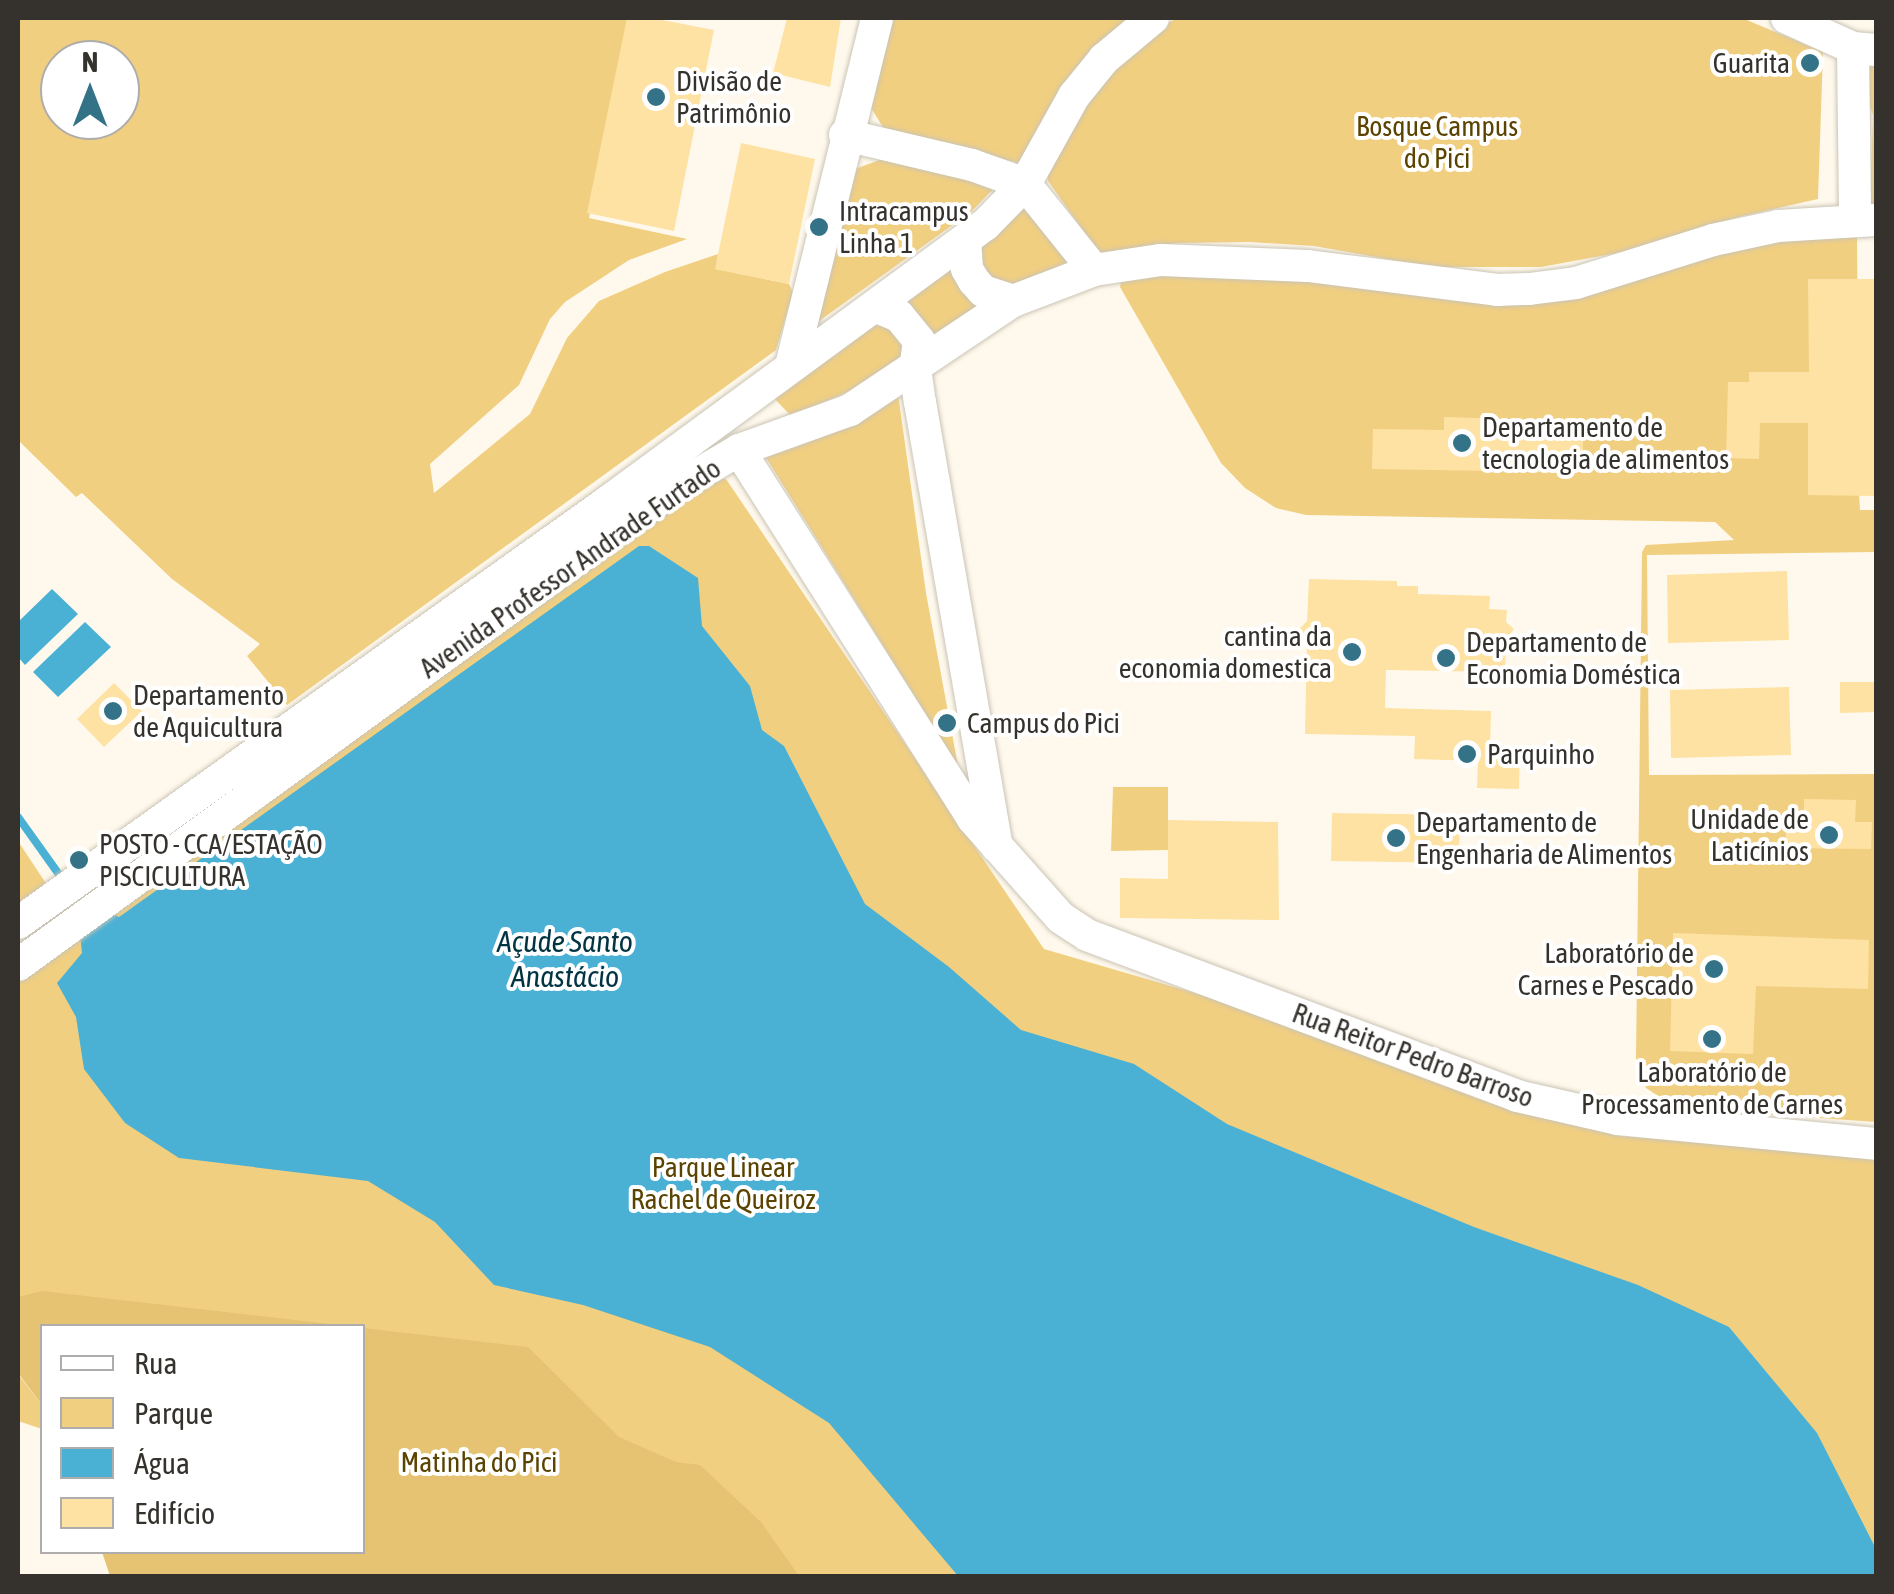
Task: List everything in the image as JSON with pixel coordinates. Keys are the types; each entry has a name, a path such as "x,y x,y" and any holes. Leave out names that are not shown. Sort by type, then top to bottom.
{"street":[{"path":"792,366 876,18"},
{"name":"Avenida Professor Andrade Furtado","path":"18,965 62,911 966,240 1025,184 1074,96 1114,49 1153,18"},
{"path":"1787,18 1865,49 1866,220"},
{"path":"845,135 972,165 1025,184 1094,270"},
{"name":"Avenida Professor Andrade Furtado","path":"95,886 678,486 740,450 850,410 1014,301 1094,270 1161,260 1223,260 1308,266 1497,290 1529,288 1576,283 1713,240 1806,222 1866,220"},
{"path":"966,240 967,269 982,292 1014,301"},
{"path":"875,306 909,326 919,341 916,368 997,846"},
{"name":"Rua Reitor Pedro Barroso","path":"740,450 973,819 1060,918 1086,935 1517,1096 1618,1118 1876,1144"},
{"name":"Avenida Professor Andrade Furtado","path":"18,923 62,911"}],"green space":[{"path":"18,18 628,18 589,218 687,239 629,260 565,302 550,319 519,385 430,464 434,493 530,414 567,338 599,301 718,254 716,269 789,284 793,293 776,350 287,705 247,656 260,644 172,579 82,493 76,497 18,440"},
{"path":"886,18 1127,18 1090,53 1023,164 884,129 870,106"},
{"name":"Bosque Campus do Pici","path":"1177,18 1742,18 1823,52 1818,199 1738,217 1628,251 1541,267 1432,267 1314,246 1250,242 1178,243 1099,253 1048,181 1047,171 1102,79 1151,33"},
{"path":"1865,61 1876,61 1876,208 1870,206 1873,115 1861,83"},
{"path":"888,157 998,184 972,211 815,324 852,170"},
{"path":"1024,206 1071,261 1018,284 993,283 980,262 982,248"},
{"path":"1857,234 1860,510 1876,510 1876,552 1647,555 1649,775 1876,774 1876,1122 1677,1108 1646,1088 1636,1058 1642,552 1646,545 1734,540 1715,522 1306,515 1276,508 1245,488 1221,463 1120,287 1122,278 1178,270 1268,273 1457,298 1753,244"},
{"path":"953,266 978,306 930,339 897,307"},
{"path":"873,325 889,327 904,347 903,359 869,383 791,416 772,396"},
{"path":"898,394 926,593 958,766 765,456"},
{"name":"Açude Santo Anastácio","path":"726,479 1044,949 1222,1001 1550,1119 1620,1136 1876,1156 1876,1576 130,1576 365,1554 365,1324 40,1324 18,1351 19,976 706,480"},
{"path":"1113,787 1168,787 1168,850 1111,851"},
{"path":"18,841 47,885 18,906"},
{"path":"42,1291 330,1324 40,1324 40,1402 18,1373 18,1297"},
{"name":"Matinha do Pici","path":"365,1328 528,1347 619,1437 676,1462 700,1465 761,1522 799,1576 110,1576 103,1554 365,1554"},
{"path":"18,1374 40,1402 40,1428 18,1421"}],"water":[{"name":"Açude Santo Anastácio","path":"639,546 649,546 698,578 702,626 750,686 762,730 784,746 865,904 949,967 1021,1030 1134,1064 1227,1124 1474,1227 1638,1285 1729,1327 1817,1433 1876,1549 1876,1576 958,1576 829,1423 710,1347 583,1305 494,1285 435,1222 368,1181 179,1158 125,1123 84,1069 76,1017 57,983 82,953 80,934 110,912 119,917"},
{"path":"52,589 78,614 25,665 18,657 18,622"},
{"path":"85,622 111,647 58,697 33,672"}],"building":[{"name":"Divisão de Patrimônio","path":"627,18 652,18 714,30 674,231 587,213"},
{"path":"787,18 841,18 830,87 773,73"},
{"path":"741,143 815,159 789,284 715,269"},
{"path":"1808,279 1876,279 1876,496 1808,495 1808,423 1760,423 1759,459 1726,458 1728,382 1749,382 1749,372 1809,372"},
{"name":"Departamento de tecnologia de alimentos","path":"1444,417 1542,420 1550,423 1552,437 1583,438 1583,459 1552,461 1552,472 1372,469 1373,429 1444,430"},
{"path":"1787,571 1789,640 1668,643 1667,575"},
{"name":"Departamento de Economia Doméstica","path":"1309,579 1397,581 1397,586 1418,586 1418,594 1490,596 1489,609 1507,610 1506,622 1514,629 1506,640 1505,672 1386,670 1385,708 1491,711 1490,748 1520,749 1519,789 1477,788 1478,761 1414,759 1415,736 1305,734 1307,640 1298,630 1307,621"},
{"path":"1840,682 1876,682 1876,712 1840,713"},
{"name":"Departamento de Aquicultura","path":"114,683 142,711 104,747 77,719"},
{"path":"1789,687 1791,755 1671,758 1670,690"},
{"name":"Unidade de Laticínios","path":"1804,799 1856,800 1855,822 1872,822 1871,849 1786,848 1786,820 1804,820"},
{"name":"Departamento de Engenharia de Alimentos","path":"1332,813 1460,815 1459,863 1331,861"},
{"path":"1168,820 1278,822 1279,920 1120,918 1120,878 1168,879"},
{"path":"1673,933 1869,940 1868,989 1756,986 1753,1054 1670,1051"}],"waterway":[{"path":"18,817 58,873"}],"place":[{"name":"Guarita","path":"1810,63"},
{"name":"Divisão de Patrimônio","path":"656,97"},
{"name":"Intracampus Linha 1","path":"819,227"},
{"name":"Departamento de tecnologia de alimentos","path":"1462,443"},
{"name":"cantina da economia domestica","path":"1352,652"},
{"name":"Departamento de Economia Doméstica","path":"1446,658"},
{"name":"Departamento de Aquicultura","path":"113,711"},
{"name":"Campus do Pici","path":"947,723"},
{"name":"Parquinho","path":"1467,754"},
{"name":"Unidade de Laticínios","path":"1829,835"},
{"name":"Departamento de Engenharia de Alimentos","path":"1396,838"},
{"name":"POSTO - CCA/ESTAÇÃO PISCICULTURA","path":"79,860"},
{"name":"Laboratório de Carnes e Pescado","path":"1714,969"},
{"name":"Laboratório de Processamento de Carnes","path":"1712,1039"}],"park label":[{"name":"Parque Linear Rachel de Queiroz","path":"723,1183"}]}
